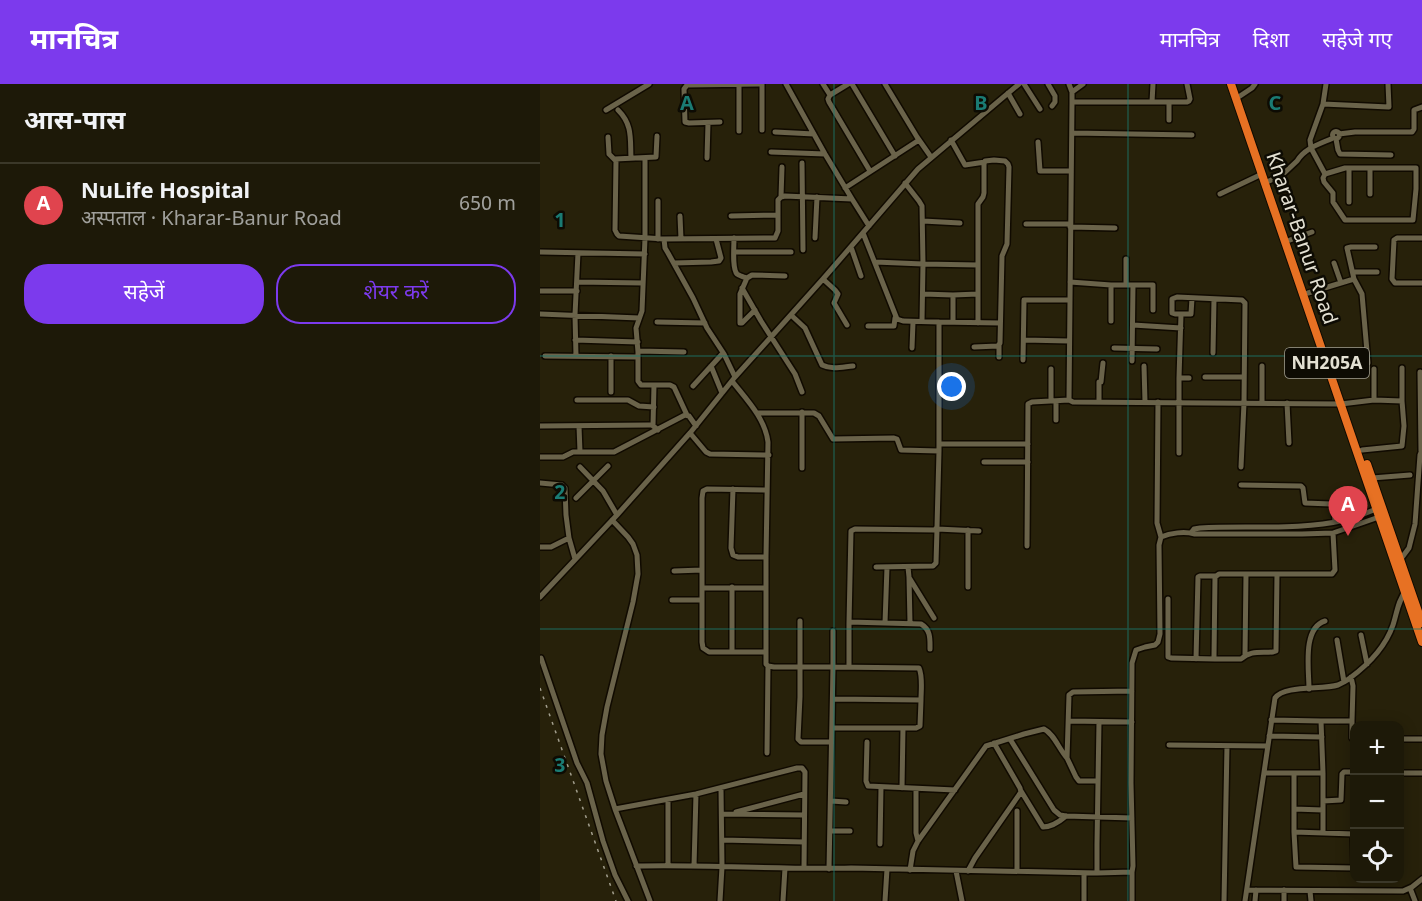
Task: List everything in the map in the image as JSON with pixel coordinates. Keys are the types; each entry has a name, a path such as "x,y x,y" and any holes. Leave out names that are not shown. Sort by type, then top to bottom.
{"highway":[{"name":"NH205A","path":"1233,84 1240,96 1344,404 1372,478 1381,518 1400,560 1408,590 1422,623"},
{"name":"Kharar-Banur Road","path":"1233,84 1262,174 1408,590 1422,642"}],"street":[{"path":"606,110 640,86 649,84"},
{"path":"736,84 739,130"},
{"path":"720,122 685,122 685,87 689,85 760,84 762,130"},
{"path":"786,84 869,226"},
{"path":"823,84 830,95"},
{"path":"870,171 829,102 830,95 850,84 895,156"},
{"path":"885,84 931,157"},
{"path":"540,597 690,433 734,379 918,169 1019,84"},
{"path":"1024,84 1040,109"},
{"path":"1048,84 1055,96 1052,106"},
{"path":"1069,400 1072,133 1070,84"},
{"path":"1072,92 1083,84"},
{"path":"1152,102 1153,84"},
{"path":"1072,102 1187,102 1189,101 1187,84"},
{"path":"1240,96 1255,84"},
{"path":"1325,174 1349,168 1419,168 1415,217 1411,221 1345,220 1333,202 1333,193 1324,182 1325,174 1310,138 1323,104 1326,84"},
{"path":"1323,104 1389,107 1388,84"},
{"path":"1008,93 1020,114"},
{"path":"1169,102 1169,120"},
{"path":"1269,181 1281,176 1296,163 1298,158 1313,148 1336,137 1355,132 1412,132 1414,110 1422,107"},
{"path":"618,110 628,123 631,158"},
{"path":"707,158 708,123"},
{"path":"775,132 814,134"},
{"path":"1072,133 1192,135"},
{"path":"608,136 609,154 615,159 656,157 657,136"},
{"path":"1336,137 1341,154 1391,155"},
{"path":"845,188 919,140"},
{"path":"951,140 965,165 998,160 1008,164 1007,244 1002,256 999,357"},
{"path":"1038,142 1040,171 1071,171"},
{"path":"771,152 825,154"},
{"path":"645,158 644,283 642,311 636,328 638,383 674,387 687,415 696,426"},
{"path":"615,159 615,232 620,236 661,239 775,238 778,231 777,203 781,196 782,167"},
{"path":"1289,159 1296,163"},
{"path":"978,323 978,204 984,193 985,162"},
{"path":"802,163 803,250"},
{"path":"1349,168 1349,202"},
{"path":"1370,168 1370,194"},
{"path":"1220,194 1262,174"},
{"path":"905,183 921,203 923,221 922,321"},
{"path":"781,196 852,199"},
{"path":"816,238 817,197"},
{"path":"658,201 661,239 665,248 723,353 734,379 757,413 767,434 769,455 765,557 765,652 768,666 767,753"},
{"path":"731,216 778,215"},
{"path":"680,216 681,239"},
{"path":"923,221 960,223"},
{"path":"1026,224 1115,228"},
{"path":"1290,240 1312,232"},
{"path":"863,233 896,318 894,326 868,327"},
{"path":"734,238 738,275 747,278 785,276"},
{"path":"1422,238 1394,240 1392,272 1394,282 1422,283"},
{"path":"674,263 719,261 721,258 716,239"},
{"path":"851,247 861,276"},
{"path":"1368,363 1362,294 1353,275 1347,248 1375,247"},
{"path":"540,252 645,254"},
{"path":"734,252 791,252"},
{"path":"576,356 575,315 579,253"},
{"path":"1126,259 1133,325 1132,361"},
{"path":"875,262 978,265"},
{"path":"1334,263 1341,283"},
{"path":"1308,293 1341,283 1353,275 1377,272"},
{"path":"747,278 740,296 740,323 754,310"},
{"path":"823,279 837,292 838,296 834,303 847,326"},
{"path":"577,282 644,283"},
{"path":"1070,282 1153,285 1153,310"},
{"path":"1111,285 1111,321"},
{"path":"742,288 795,374 802,392"},
{"path":"540,291 577,291"},
{"path":"923,294 978,294"},
{"path":"953,295 953,322"},
{"path":"1192,298 1191,314 1173,313 1172,298 1177,297 1242,300 1244,302 1244,403 1241,467"},
{"path":"1213,353 1214,299"},
{"path":"1023,360 1024,300 1069,300"},
{"path":"540,314 639,318"},
{"path":"1179,453 1181,314"},
{"path":"791,315 805,328 820,362 825,367 853,366"},
{"path":"896,318 899,321 913,322 1000,323"},
{"path":"657,322 705,322"},
{"path":"912,348 913,322"},
{"path":"876,567 908,567 936,563 939,322"},
{"path":"1133,325 1181,328"},
{"path":"575,340 638,342"},
{"path":"1024,340 1069,341"},
{"path":"974,347 999,345"},
{"path":"1113,348 1157,349"},
{"path":"545,356 611,356 684,352"},
{"path":"693,386 723,353"},
{"path":"611,356 611,392"},
{"path":"1099,402 1102,363"},
{"path":"711,366 722,393"},
{"path":"1144,366 1145,402"},
{"path":"1262,366 1262,403"},
{"path":"1362,450 1402,446 1404,426 1402,368"},
{"path":"1051,369 1056,420"},
{"path":"1374,369 1374,400"},
{"path":"1400,560 1410,548 1420,497 1420,372"},
{"path":"1205,377 1244,377"},
{"path":"1179,378 1190,378"},
{"path":"654,385 656,428"},
{"path":"577,400 628,400 639,406 654,407"},
{"path":"1027,546 1029,403 1069,400 1073,402 1344,404 1374,400 1402,401"},
{"path":"1132,901 1132,663 1136,650 1155,645 1160,634 1159,545 1161,537 1157,523 1158,402"},
{"path":"1287,403 1289,443"},
{"path":"802,412 802,468"},
{"path":"757,413 814,413 818,415 833,439 894,438 898,440 901,450 1028,444"},
{"path":"540,457 563,457 572,452 616,452 656,428 687,415"},
{"path":"540,426 656,428"},
{"path":"579,426 580,452"},
{"path":"690,433 710,454 769,455"},
{"path":"984,462 1028,462"},
{"path":"576,498 608,466"},
{"path":"580,467 605,494 617,514"},
{"path":"1372,478 1410,475"},
{"path":"540,483 562,485 565,488 568,538 575,560"},
{"path":"1241,485 1301,486 1305,503 1334,506 1335,522"},
{"path":"765,652 709,652 703,648 702,494 707,489 767,490"},
{"path":"733,489 731,548 733,555 765,557"},
{"path":"1191,533 1194,529 1200,528 1302,526 1358,517 1381,518"},
{"path":"1161,537 1191,533 1333,533 1381,518"},
{"path":"612,520 633,544 638,566 633,602 607,707 601,743 603,769 615,809 650,901"},
{"path":"849,667 851,531 855,529 937,529 979,531"},
{"path":"968,530 968,587"},
{"path":"1196,658 1198,577 1218,574 1334,573 1333,533"},
{"path":"540,547 550,547 568,538"},
{"path":"885,623 887,567"},
{"path":"908,567 910,623"},
{"path":"674,571 702,570"},
{"path":"1245,655 1246,574"},
{"path":"1168,599 1168,657 1241,659 1250,653 1273,652 1276,651 1277,574"},
{"path":"1215,576 1215,659"},
{"path":"909,577 934,618"},
{"path":"732,587 732,652"},
{"path":"702,588 766,588"},
{"path":"1245,901 1275,698 1285,691 1333,686 1351,677 1376,656 1385,644 1408,590"},
{"path":"672,600 702,600"},
{"path":"800,621 799,740 801,742 831,742"},
{"path":"1310,689 1310,638 1315,626 1325,621"},
{"path":"849,622 921,624 926,627 930,636 930,649"},
{"path":"829,869 833,631"},
{"path":"1361,634 1367,664"},
{"path":"1337,640 1344,682"},
{"path":"540,658 577,763 587,783 615,875 628,901"},
{"path":"768,666 919,668 921,671 920,726 916,728 832,728"},
{"path":"1351,677 1352,721"},
{"path":"1067,758 1069,697 1072,692 1132,692"},
{"path":"833,699 921,700"},
{"path":"1272,720 1350,721"},
{"path":"1069,721 1132,722"},
{"path":"1292,721 1293,736"},
{"path":"1097,873 1099,722"},
{"path":"1321,722 1323,833"},
{"path":"902,788 903,728"},
{"path":"910,870 918,841 986,746 1046,729 1067,758 1078,780 1098,781"},
{"path":"1269,736 1322,737"},
{"path":"1010,739 1054,810 1060,815 1132,818"},
{"path":"1404,739 1422,739"},
{"path":"867,742 867,784 871,787 955,789"},
{"path":"994,743 1042,827 1058,822 1066,816"},
{"path":"1169,745 1268,746"},
{"path":"1224,901 1227,746"},
{"path":"615,809 696,794 800,768 805,772 804,868"},
{"path":"1323,801 1341,800 1342,774 1350,772"},
{"path":"1404,772 1422,773"},
{"path":"1264,773 1323,773"},
{"path":"1294,773 1295,866 1350,868"},
{"path":"720,901 721,788"},
{"path":"880,844 881,788"},
{"path":"916,789 918,841"},
{"path":"968,871 1021,791"},
{"path":"694,866 696,794"},
{"path":"729,814 804,794"},
{"path":"668,800 668,865"},
{"path":"831,801 846,802"},
{"path":"1294,809 1323,810"},
{"path":"1017,811 1017,871"},
{"path":"722,814 804,814"},
{"path":"830,831 850,831"},
{"path":"1294,832 1350,834"},
{"path":"722,840 804,842"},
{"path":"636,866 1132,872"},
{"path":"783,901 785,868"},
{"path":"885,901 887,869"},
{"path":"956,871 962,901"},
{"path":"1084,873 1084,901"},
{"path":"1247,890 1403,891 1422,879"},
{"path":"1410,888 1415,901"},
{"path":"1255,901 1256,890"},
{"path":"1284,890 1284,901"},
{"path":"1310,891 1311,901"}],"railway":[{"path":"540,688 616,901"}],"place":[{"name":"NuLife Hospital","path":"1348,536"}]}
